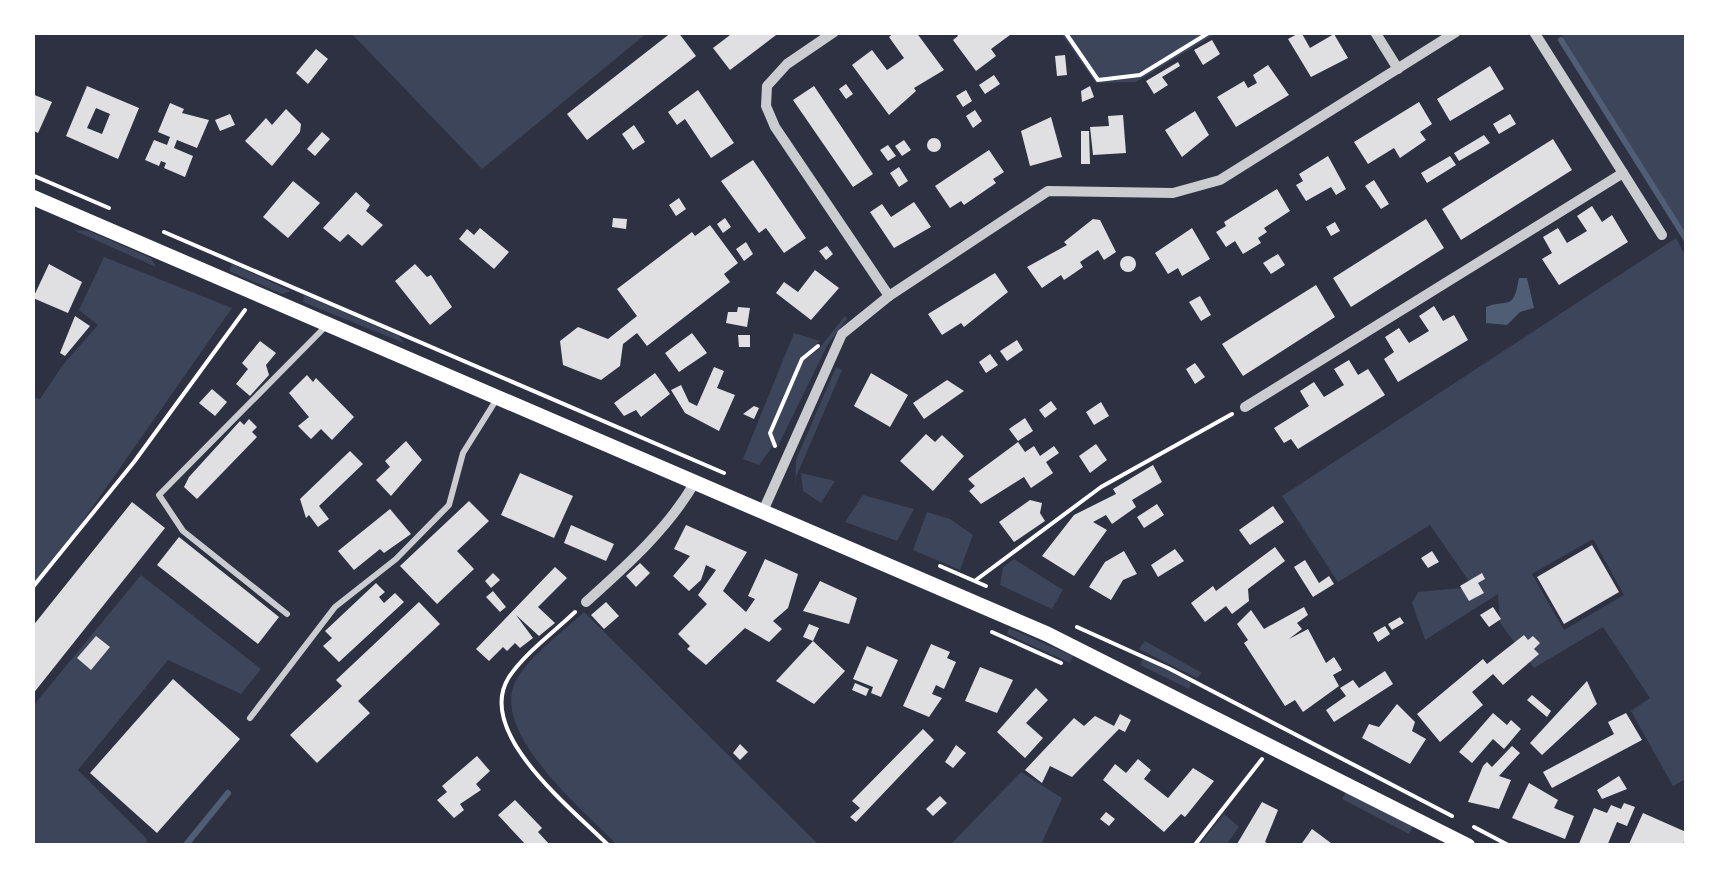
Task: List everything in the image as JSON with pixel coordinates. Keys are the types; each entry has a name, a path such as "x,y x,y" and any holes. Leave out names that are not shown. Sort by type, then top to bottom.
{"main road":[{"path":"32,198 1133,673 1468,846"}],"street":[{"path":"834,32 777,75 767,86 766,106 774,126 889,296"},
{"path":"1374,32 1398,69"},
{"path":"763,511 842,334 889,296 1048,192 1173,193 1220,180 1456,32"},
{"path":"1534,32 1662,235"},
{"path":"1245,407 1623,173"},
{"path":"586,602 632,560 682,504 695,482"}],"lane":[{"path":"287,614 183,531 158,494 328,324"},
{"path":"250,718 335,608 396,559 449,506 463,454 498,397"}],"path":[{"path":"1066,32 1098,80 1130,80 1210,32"},
{"path":"32,588 134,462 244,310 262,317"},
{"path":"786,457 773,451 770,433 802,359 821,342"},
{"path":"960,596 982,574 1101,487 1245,407"},
{"path":"586,602 508,678 503,695 506,722 522,760 609,846"},
{"path":"976,625 1062,664"},
{"path":"1194,846 1273,744"},
{"path":"1245,752 1262,760"}],"shaded area":[{"path":"351,33 647,33 482,169"},
{"path":"1061,33 1217,33 1136,82 1096,83"},
{"path":"1686,33 1686,241 1561,34"},
{"path":"73,230 89,231 151,258 156,267"},
{"path":"1676,238 1686,257 1686,779 1673,786 1631,711 1650,698 1603,627 1534,668 1500,623 1498,594 1425,640 1412,603 1418,592 1473,587 1430,525 1338,582 1282,496","holes":["1593,539 1624,595 1564,630 1532,574"]},
{"path":"104,257 232,308 33,592 33,397 40,399 62,366 98,325 79,310"},
{"path":"232,264 291,291 282,294 229,271"},
{"path":"1519,278 1527,278 1534,308 1520,312 1507,325 1486,323 1486,307 1512,300"},
{"path":"304,295 399,336 404,343 303,302"},
{"path":"845,316 847,319 828,344 776,450 772,433 803,360 817,351"},
{"path":"794,333 820,341 801,357 768,433 773,446 759,465 743,459"},
{"path":"836,367 842,370 796,477 795,490 796,460"},
{"path":"801,473 835,481 821,503 803,491"},
{"path":"863,495 914,509 897,541 845,522"},
{"path":"927,512 950,519 973,535 960,570 913,550"},
{"path":"1014,559 1063,590 1052,609 1000,585 1003,567"},
{"path":"141,575 261,669 241,694 168,660 78,770 147,839 146,845 33,846 33,706"},
{"path":"584,612 819,845 617,845 583,812 526,744 515,720 511,698 524,668"},
{"path":"1009,628 1073,656 1070,663 1007,634"},
{"path":"1145,641 1202,673 1197,678 1139,649"},
{"path":"1143,658 1191,683 1189,689 1140,665"},
{"path":"1021,772 1062,798 1041,845 950,845"},
{"path":"1346,792 1413,827 1409,834 1342,799"},
{"path":"1224,814 1239,827 1226,845 1199,845"}],"building":[{"path":"672,32 678,32 696,56 587,140 567,114"},
{"path":"734,32 780,32 730,70 713,48"},
{"path":"895,32 916,32 944,70 914,88 916,91 889,115 852,65 872,50 887,70 904,58 889,37"},
{"path":"955,32 1014,32 991,49 996,56 976,71 953,40 958,36"},
{"path":"1301,32 1310,48 1334,34 1348,58 1311,77 1288,39"},
{"path":"1212,40 1220,54 1203,65 1194,50"},
{"path":"316,49 328,59 308,84 296,73"},
{"path":"1065,55 1067,75 1057,76 1055,56"},
{"path":"1178,62 1180,66 1162,77 1168,85 1154,94 1146,81"},
{"path":"1268,65 1289,95 1236,127 1217,97 1244,81 1248,88 1257,83 1253,75"},
{"path":"1490,66 1504,89 1450,121 1437,99"},
{"path":"994,75 1000,84 985,94 979,85"},
{"path":"846,84 853,94 846,99 839,89"},
{"path":"87,86 139,108 118,159 66,136","holes":["96,108 110,114 102,134 87,128"]},
{"path":"814,86 873,174 853,187 793,100"},
{"path":"1090,86 1094,97 1082,102 1081,91"},
{"path":"698,90 734,143 711,158 685,119 677,125 668,112"},
{"path":"966,90 972,101 963,107 956,96"},
{"path":"32,94 52,102 38,133 32,130"},
{"path":"1419,102 1432,124 1420,132 1426,140 1400,158 1394,148 1368,164 1354,142"},
{"path":"170,103 184,109 182,113 209,120 197,148 177,140 174,148 193,156 185,177 164,168 166,163 161,161 159,166 145,160 154,140 167,145 170,137 158,132"},
{"path":"286,109 301,124 300,132 272,166 245,141 266,118 272,125"},
{"path":"975,110 982,121 973,128 966,116"},
{"path":"1195,111 1209,135 1182,157 1165,130"},
{"path":"230,114 235,125 220,131 215,120"},
{"path":"1510,114 1516,124 1499,134 1493,124"},
{"path":"1123,115 1126,153 1093,155 1090,127 1109,126 1108,116"},
{"path":"1051,117 1062,157 1030,166 1021,131"},
{"path":"634,125 645,142 633,150 622,134"},
{"path":"1081,131 1089,131 1090,164 1081,164"},
{"path":"322,132 330,139 315,156 307,149"},
{"path":"1484,135 1490,143 1459,161 1454,153"},
{"path":"934,138 941,145 934,152 927,145"},
{"path":"1553,139 1572,170 1461,240 1442,209"},
{"path":"904,140 911,150 902,156 895,146"},
{"path":"888,145 896,156 888,161 880,150"},
{"path":"989,150 1004,172 993,179 996,183 964,205 961,201 950,208 935,186"},
{"path":"1328,156 1346,189 1336,195 1331,187 1306,201 1296,185 1303,181 1299,174"},
{"path":"1450,156 1456,165 1427,183 1421,173"},
{"path":"753,160 806,238 784,253 766,228 759,233 721,181"},
{"path":"899,167 908,181 899,187 890,173"},
{"path":"1374,180 1389,204 1381,209 1365,186"},
{"path":"293,181 320,203 288,238 263,217"},
{"path":"1277,189 1290,211 1264,228 1267,232 1258,238 1261,243 1243,254 1235,241 1226,247 1216,232 1226,226 1224,222"},
{"path":"356,192 370,205 366,211 383,225 362,246 348,234 340,242 323,228"},
{"path":"679,198 686,209 676,216 669,205"},
{"path":"914,202 931,227 894,248 870,212 882,204 891,217"},
{"path":"1592,206 1602,222 1612,215 1628,242 1559,285 1542,259 1552,253 1543,237 1558,228 1567,243 1587,231 1577,216"},
{"path":"613,218 627,219 626,229 612,227"},
{"path":"725,218 731,227 723,233 717,224"},
{"path":"1093,219 1100,220 1116,252 1104,260 1098,250 1080,262 1083,267 1073,274 1064,280 1061,275 1042,288 1027,267 1067,245 1064,242"},
{"path":"1426,219 1444,248 1351,307 1333,278"},
{"path":"1335,222 1340,231 1331,236 1326,227"},
{"path":"710,225 738,263 724,274 730,282 647,346 637,333 623,344 620,366 601,380 563,365 560,341 578,327 608,339 637,316 617,289 692,232 695,236"},
{"path":"480,228 509,252 494,269 459,239 467,229 474,235"},
{"path":"1192,228 1210,259 1182,276 1178,268 1168,274 1155,253"},
{"path":"746,242 753,254 744,261 736,249"},
{"path":"827,246 833,254 826,260 819,251"},
{"path":"1278,254 1285,265 1271,274 1263,263"},
{"path":"1128,256 1136,264 1128,272 1120,264"},
{"path":"49,264 82,282 68,313 33,298"},
{"path":"415,264 427,277 431,275 452,307 430,325 395,281"},
{"path":"815,270 839,288 811,320 776,293 784,282 798,292"},
{"path":"995,273 1008,292 964,327 961,323 942,335 928,314"},
{"path":"1316,285 1335,317 1243,376 1222,344"},
{"path":"1200,296 1211,315 1201,321 1189,302"},
{"path":"1434,306 1443,321 1454,315 1468,340 1398,382 1384,359 1394,352 1385,337 1399,328 1409,343 1429,331 1419,316"},
{"path":"738,307 750,308 747,327 726,323 728,312 737,312"},
{"path":"75,316 90,326 65,356 60,353"},
{"path":"692,333 707,353 679,372 665,353"},
{"path":"738,335 750,335 750,347 739,347"},
{"path":"1017,340 1023,350 1007,361 1000,351"},
{"path":"260,341 276,353 266,365 269,375 250,396 236,384 248,369 242,363"},
{"path":"990,354 998,365 986,373 979,362"},
{"path":"1349,360 1358,375 1368,369 1385,395 1298,449 1291,439 1284,443 1274,428 1309,406 1300,391 1314,382 1324,397 1344,385 1334,369"},
{"path":"1195,363 1205,377 1195,384 1186,369"},
{"path":"714,367 724,371 717,388 735,395 719,431 685,413 671,390 681,385 689,402 697,406"},
{"path":"655,373 670,394 641,417 636,410 624,416 614,403"},
{"path":"871,373 908,395 890,427 854,406"},
{"path":"307,375 313,382 316,378 354,417 332,440 321,429 311,439 298,426 309,417 289,393"},
{"path":"947,380 964,391 924,419 913,403"},
{"path":"212,389 227,402 215,416 199,403"},
{"path":"1051,401 1057,409 1045,418 1039,410"},
{"path":"1101,402 1109,416 1094,425 1086,412"},
{"path":"754,406 759,408 754,419 743,414"},
{"path":"1025,418 1033,431 1018,441 1009,429"},
{"path":"249,419 257,427 252,432 257,437 197,499 184,487 189,477 240,421 244,425"},
{"path":"926,434 935,442 942,435 964,456 933,491 900,461"},
{"path":"406,441 422,460 391,496 376,480 390,467 385,461"},
{"path":"1018,442 1025,452 1034,446 1040,456 1054,446 1059,453 1046,462 1053,473 1031,488 1024,477 981,504 969,491 975,486 968,479"},
{"path":"1096,444 1107,460 1090,473 1079,456"},
{"path":"350,451 363,464 319,506 329,519 318,527 309,515 306,518 300,499"},
{"path":"1153,465 1162,482 1132,500 1136,507 1112,524 1106,515 1093,522 1107,530 1074,576 1042,556 1074,515 1116,494 1113,489"},
{"path":"520,473 573,496 554,538 501,515"},
{"path":"1030,500 1042,503 1040,513 1045,521 1014,542 999,522"},
{"path":"469,501 489,521 457,551 474,569 437,604 400,566"},
{"path":"132,502 165,528 32,695 32,627"},
{"path":"1157,504 1164,515 1144,528 1137,517"},
{"path":"1273,506 1284,522 1250,545 1239,530"},
{"path":"390,509 411,534 384,553 380,549 354,570 338,551"},
{"path":"571,525 614,544 606,561 564,543"},
{"path":"686,525 747,552 723,591 746,612 755,599 748,596 765,559 798,574 788,608 773,621 782,629 769,642 745,628 706,665 687,649 690,646 678,634 707,604 698,595 716,570 706,565 701,580 689,591 673,576 690,556 674,549"},
{"path":"179,537 279,617 258,644 157,565"},
{"path":"1592,545 1619,592 1564,624 1537,577"},
{"path":"1275,547 1285,561 1248,589 1249,601 1232,614 1226,606 1205,622 1191,603 1213,586 1216,591"},
{"path":"1175,549 1184,561 1158,577 1151,565"},
{"path":"1124,551 1137,574 1123,580 1111,600 1089,587 1105,562"},
{"path":"1432,551 1439,562 1428,568 1421,558"},
{"path":"1305,560 1319,583 1329,576 1334,584 1313,597 1294,567"},
{"path":"640,563 650,573 636,587 626,576"},
{"path":"555,567 567,578 538,607 555,623 539,636 516,615 533,638 520,648 515,643 507,651 503,647 489,661 476,649"},
{"path":"493,573 500,580 491,588 485,581"},
{"path":"1482,573 1485,579 1478,583 1484,593 1469,601 1460,586"},
{"path":"820,581 857,598 849,624 803,611"},
{"path":"376,583 385,592 379,597 384,603 395,593 404,602 339,662 323,646 332,638 325,631"},
{"path":"493,591 506,607 500,612 486,597"},
{"path":"419,602 440,624 358,701 370,713 317,763 290,735 342,686 336,680"},
{"path":"606,602 619,616 604,629 591,615"},
{"path":"1304,607 1308,615 1297,623 1302,629 1289,639 1308,629 1326,663 1334,657 1342,670 1333,675 1339,686 1303,712 1295,700 1285,706 1244,643 1248,640 1237,624 1251,610 1264,629"},
{"path":"1493,607 1501,619 1489,627 1480,615"},
{"path":"1400,617 1404,623 1392,630 1388,624"},
{"path":"809,624 819,628 813,641 803,637"},
{"path":"1385,626 1390,634 1378,642 1373,633"},
{"path":"1524,635 1528,640 1533,636 1540,643 1534,649 1539,654 1503,685 1493,674 1472,692 1483,705 1440,742 1417,714 1483,659 1487,664"},
{"path":"96,636 110,647 91,670 77,658"},
{"path":"813,641 845,671 814,704 776,681"},
{"path":"931,644 950,652 947,658 956,662 944,689 936,685 932,694 942,698 929,717 903,706"},
{"path":"867,646 898,660 881,697 871,693 873,687 853,679"},
{"path":"980,667 1013,680 997,713 965,701"},
{"path":"1385,671 1393,684 1334,722 1326,710 1346,696 1340,688 1353,680 1359,688"},
{"path":"173,679 240,739 157,833 90,773"},
{"path":"1587,681 1597,704 1542,755 1530,743"},
{"path":"855,683 869,689 866,696 852,690"},
{"path":"1036,688 1048,700 1026,723 1043,738 1025,758 997,732"},
{"path":"1532,695 1551,711 1547,717 1527,700"},
{"path":"1397,704 1415,722 1412,731 1426,739 1410,764 1362,738 1369,724 1379,727"},
{"path":"1493,713 1507,725 1511,720 1521,729 1504,749 1493,739 1472,763 1459,752"},
{"path":"1626,713 1642,740 1552,788 1543,772 1614,734 1608,722"},
{"path":"1120,714 1131,720 1125,732 1119,729 1072,777 1050,766 1042,783 1025,770 1074,718 1084,726 1095,716 1114,726"},
{"path":"923,729 934,740 856,822 850,817 860,808 852,801"},
{"path":"740,744 748,752 740,760 733,753"},
{"path":"956,745 966,753 953,768 945,762"},
{"path":"1512,746 1520,753 1499,776 1511,780 1499,809 1468,802 1483,766 1487,762 1492,767"},
{"path":"477,756 490,771 476,784 481,790 460,804 464,810 454,818 437,800 447,792 442,786"},
{"path":"1138,759 1151,770 1144,779 1168,798 1193,768 1214,781 1185,817 1181,814 1164,832 1103,780 1115,764 1126,773"},
{"path":"1619,776 1627,789 1602,799 1597,790"},
{"path":"1529,783 1558,800 1554,808 1574,816 1565,839 1512,818"},
{"path":"940,796 947,803 933,816 926,809"},
{"path":"515,800 542,828 538,832 551,846 527,846 498,815"},
{"path":"1262,802 1278,810 1265,842 1273,846 1237,844"},
{"path":"1624,803 1635,807 1627,826 1617,822 1607,846 1578,846 1594,808 1607,813 1611,805 1621,809"},
{"path":"1106,812 1115,819 1109,826 1100,819"},
{"path":"1643,813 1686,832 1683,846 1629,844"},
{"path":"1312,829 1335,846 1300,846"}],"waterway":[{"path":"1561,40 1686,239"},
{"path":"185,846 228,793"}]}
